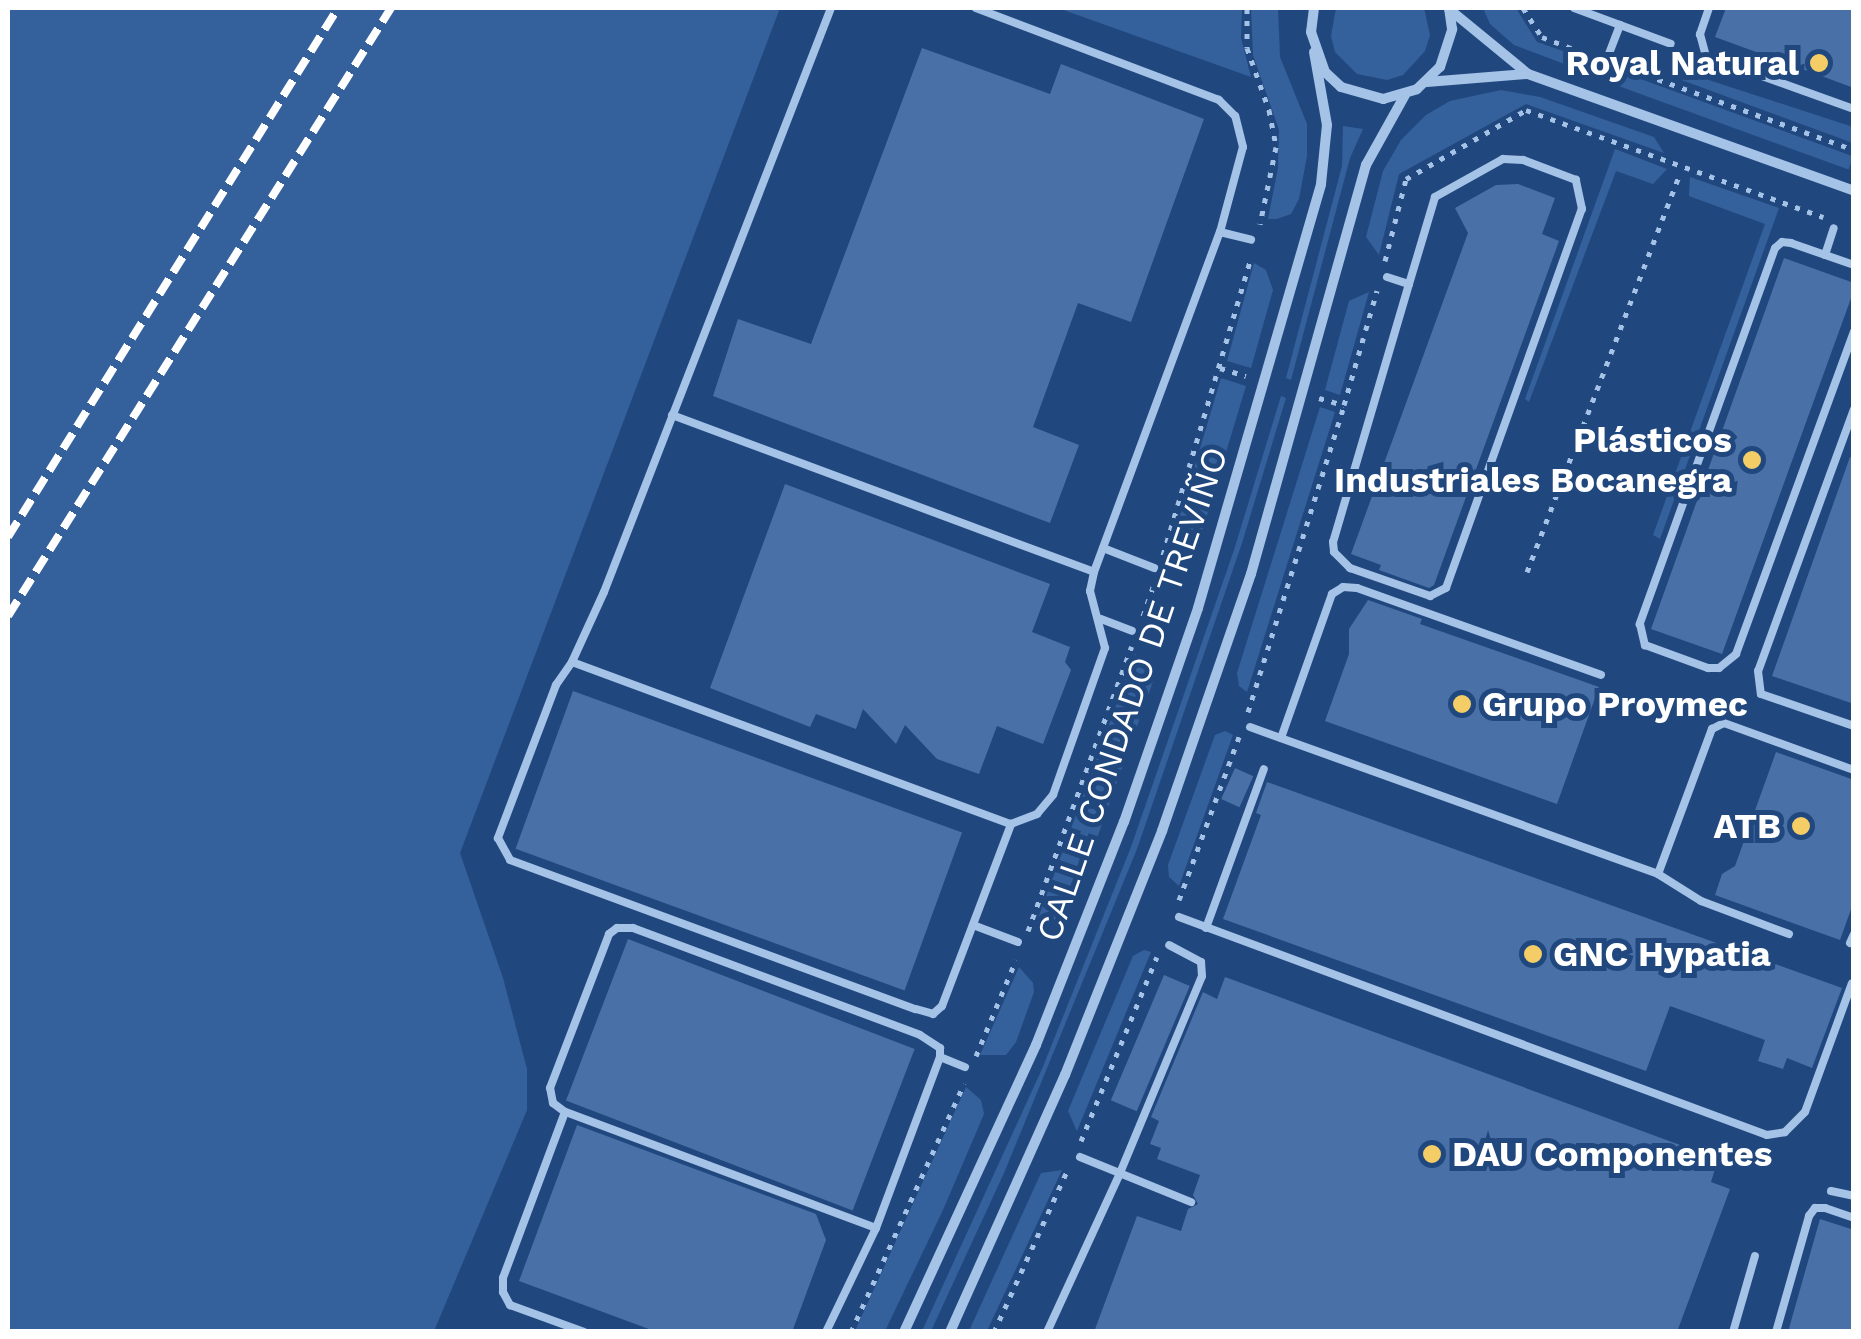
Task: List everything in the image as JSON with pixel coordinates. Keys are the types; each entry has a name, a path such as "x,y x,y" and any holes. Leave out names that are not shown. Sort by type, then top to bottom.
{"street":[{"name":"CALLE CONDADO DE TREVIÑO","path":"904,1332 1036,1044 1124,822 1198,608 1321,184 1327,125 1311,32 1314,8"},
{"path":"1449,8 1528,74 1854,190"},
{"path":"1427,82 1448,49 1449,8"},
{"path":"1314,52 1325,72 1341,87 1384,99 1405,95 1427,82 1528,74"},
{"name":"CALLE CONDADO DE TREVIÑO","path":"950,1332 1058,1091 1162,832 1251,574 1366,165 1405,95"}],"lane":[{"path":"831,8 604,592 572,662 556,685 498,838 510,860 933,1014 942,1006 1011,824"},
{"path":"572,662 1011,824 1036,814 1053,795 1106,648 1101,619 1090,591 1094,572 1220,232 1243,147 1235,116 1219,100 976,8"},
{"path":"1574,8 1672,44"},
{"path":"1709,8 1700,34 1706,56 1854,109"},
{"path":"1609,54 1620,25"},
{"path":"1503,159 1523,160 1576,180 1582,209 1446,588 1430,596 1350,568 1334,552 1332,542 1409,284 1436,197 1503,159"},
{"path":"1825,255 1836,225"},
{"path":"1220,232 1251,240"},
{"path":"1854,265 1791,242 1782,242 1776,248 1640,624 1645,645 1708,668 1719,668 1736,654 1854,331"},
{"path":"1387,278 1409,284"},
{"path":"1854,408 1758,672 1761,694 1854,726"},
{"path":"672,415 1094,572"},
{"path":"1103,548 1154,568"},
{"path":"1281,738 1332,594 1343,587 1357,588 1601,675"},
{"path":"1101,619 1132,631"},
{"path":"1658,874 1712,730 1724,723 1854,770"},
{"path":"1250,728 1658,874 1701,901 1789,934"},
{"path":"1206,928 1264,768"},
{"path":"1177,916 1766,1135 1785,1132 1805,1112 1852,983"},
{"path":"973,924 1018,942"},
{"path":"826,1332 876,1228 940,1057 940,1048 920,1035 633,928 617,928 609,934 550,1088 553,1103 565,1112 876,1228"},
{"path":"1047,1332 1120,1174 1202,976 1200,962 1166,944"},
{"path":"940,1057 965,1068"},
{"path":"565,1112 503,1278 503,1292 510,1304 584,1332"},
{"path":"1080,1157 1190,1202"},
{"path":"1831,1190 1854,1196"},
{"path":"1776,1332 1809,1216 1815,1208 1825,1208 1854,1218"},
{"path":"1732,1332 1756,1256"}],"path":[{"path":"1523,8 1542,38 1854,150"},
{"path":"1177,916 1244,725 1344,405 1406,179 1526,110 1836,225"},
{"path":"1527,572 1680,174"},
{"path":"1304,393 1344,405"},
{"path":"994,1332 1166,944"}],"shaded area":[{"path":"8,8 780,8 460,853 503,978 527,1069 527,1110 434,1331 8,1331"},
{"path":"1058,8 1242,8 1241,38 1251,77"},
{"path":"1251,8 1278,8 1280,57 1307,124 1307,156 1299,199 1291,214 1277,219 1268,219 1278,168 1279,130 1253,55"},
{"path":"1336,8 1424,8 1430,35 1425,51 1403,75 1387,80 1357,74 1335,52 1331,36"},
{"path":"1483,8 1516,8 1537,42 1586,59 1575,68 1514,45 1490,24"},
{"path":"1672,68 1853,127 1853,143 1668,75"},
{"path":"1624,73 1853,156 1848,170 1619,86"},
{"path":"1501,90 1540,97 1654,137 1664,153 1526,104 1399,174 1379,255 1366,237 1383,171 1401,140 1426,115 1450,101"},
{"path":"1343,126 1363,129 1350,158 1291,380 1286,378 1342,166"},
{"path":"1615,149 1667,169 1653,184 1616,171 1529,402 1525,399"},
{"path":"1690,177 1779,208 1660,539 1653,535 1765,224 1689,196"},
{"path":"1254,263 1266,270 1273,290 1251,368 1227,361"},
{"path":"1369,292 1340,395 1325,390 1349,301"},
{"path":"1221,378 1246,386 1201,535 1190,544 1171,546"},
{"path":"1281,396 1286,398 1242,543 1137,849 1004,1173 931,1331 922,1331 1042,1069 1131,847 1234,550"},
{"path":"1320,407 1335,412 1247,692 1239,686 1237,673"},
{"path":"1135,654 1151,660 1156,673 1085,872 1064,919 1051,925 1036,924"},
{"path":"1225,731 1233,735 1179,886 1169,877 1168,865 1215,735"},
{"path":"1144,950 1151,952 1077,1131 1068,1111 1133,956"},
{"path":"1019,967 1033,983 1034,992 1016,1042 1006,1055 980,1055"},
{"path":"966,1087 981,1100 984,1114 943,1210 885,1331 855,1331"},
{"path":"1062,1170 987,1331 969,1331 1041,1173"}],"building":[{"name":"Royal Natural","path":"1726,8 1854,8 1854,88 1715,37"},
{"path":"922,48 1050,94 1061,64 1204,119 1131,322 1078,303 1033,427 1079,445 1050,523 713,396 738,319 811,344"},
{"path":"1518,184 1555,198 1542,234 1559,241 1434,585 1429,588 1379,570 1381,565 1351,554 1468,233 1455,208 1496,185"},
{"name":"Plásticos Industriales Bocanegra","path":"1784,258 1854,283 1854,290 1722,654 1651,629"},
{"path":"1850,457 1854,458 1854,704 1772,676"},
{"path":"785,484 1050,584 1032,632 1070,647 1065,662 1071,670 1043,744 997,726 979,774 937,759 905,725 896,744 863,709 856,729 816,714 810,727 710,688"},
{"name":"Grupo Proymec","path":"1368,600 1422,619 1420,624 1599,687 1557,804 1325,721 1349,654 1349,629"},
{"path":"573,691 962,833 905,990 516,849"},
{"name":"ATB","path":"1776,752 1854,780 1854,901 1840,940 1715,895 1722,874 1735,866"},
{"path":"1235,768 1253,776 1239,807 1221,799"},
{"name":"GNC Hypatia","path":"1267,782 1842,988 1812,1068 1787,1058 1783,1069 1758,1061 1765,1040 1670,1006 1646,1071 1223,919 1261,815 1256,813"},
{"path":"628,939 915,1049 853,1211 566,1101"},
{"path":"1164,975 1190,986 1137,1111 1111,1100"},
{"name":"DAU Componentes","path":"1225,977 1718,1159 1711,1182 1730,1189 1677,1332 1094,1332 1137,1216 1181,1231 1188,1209 1198,1204 1193,1195 1200,1175 1157,1159 1161,1148 1150,1144 1159,1121 1151,1117 1203,992 1217,999"},
{"path":"577,1125 816,1214 826,1240 792,1332 657,1332 519,1281"},
{"path":"1820,1219 1854,1230 1854,1332 1788,1332"}],"railway":[{"path":"8,537 338,8"},
{"path":"8,616 391,8"}],"place":[{"name":"Royal Natural","path":"1819,63"},
{"name":"Plásticos Industriales Bocanegra","path":"1752,460"},
{"name":"Grupo Proymec","path":"1462,704"},
{"name":"ATB","path":"1801,826"},
{"name":"GNC Hypatia","path":"1533,954"},
{"name":"DAU Componentes","path":"1432,1154"}]}
